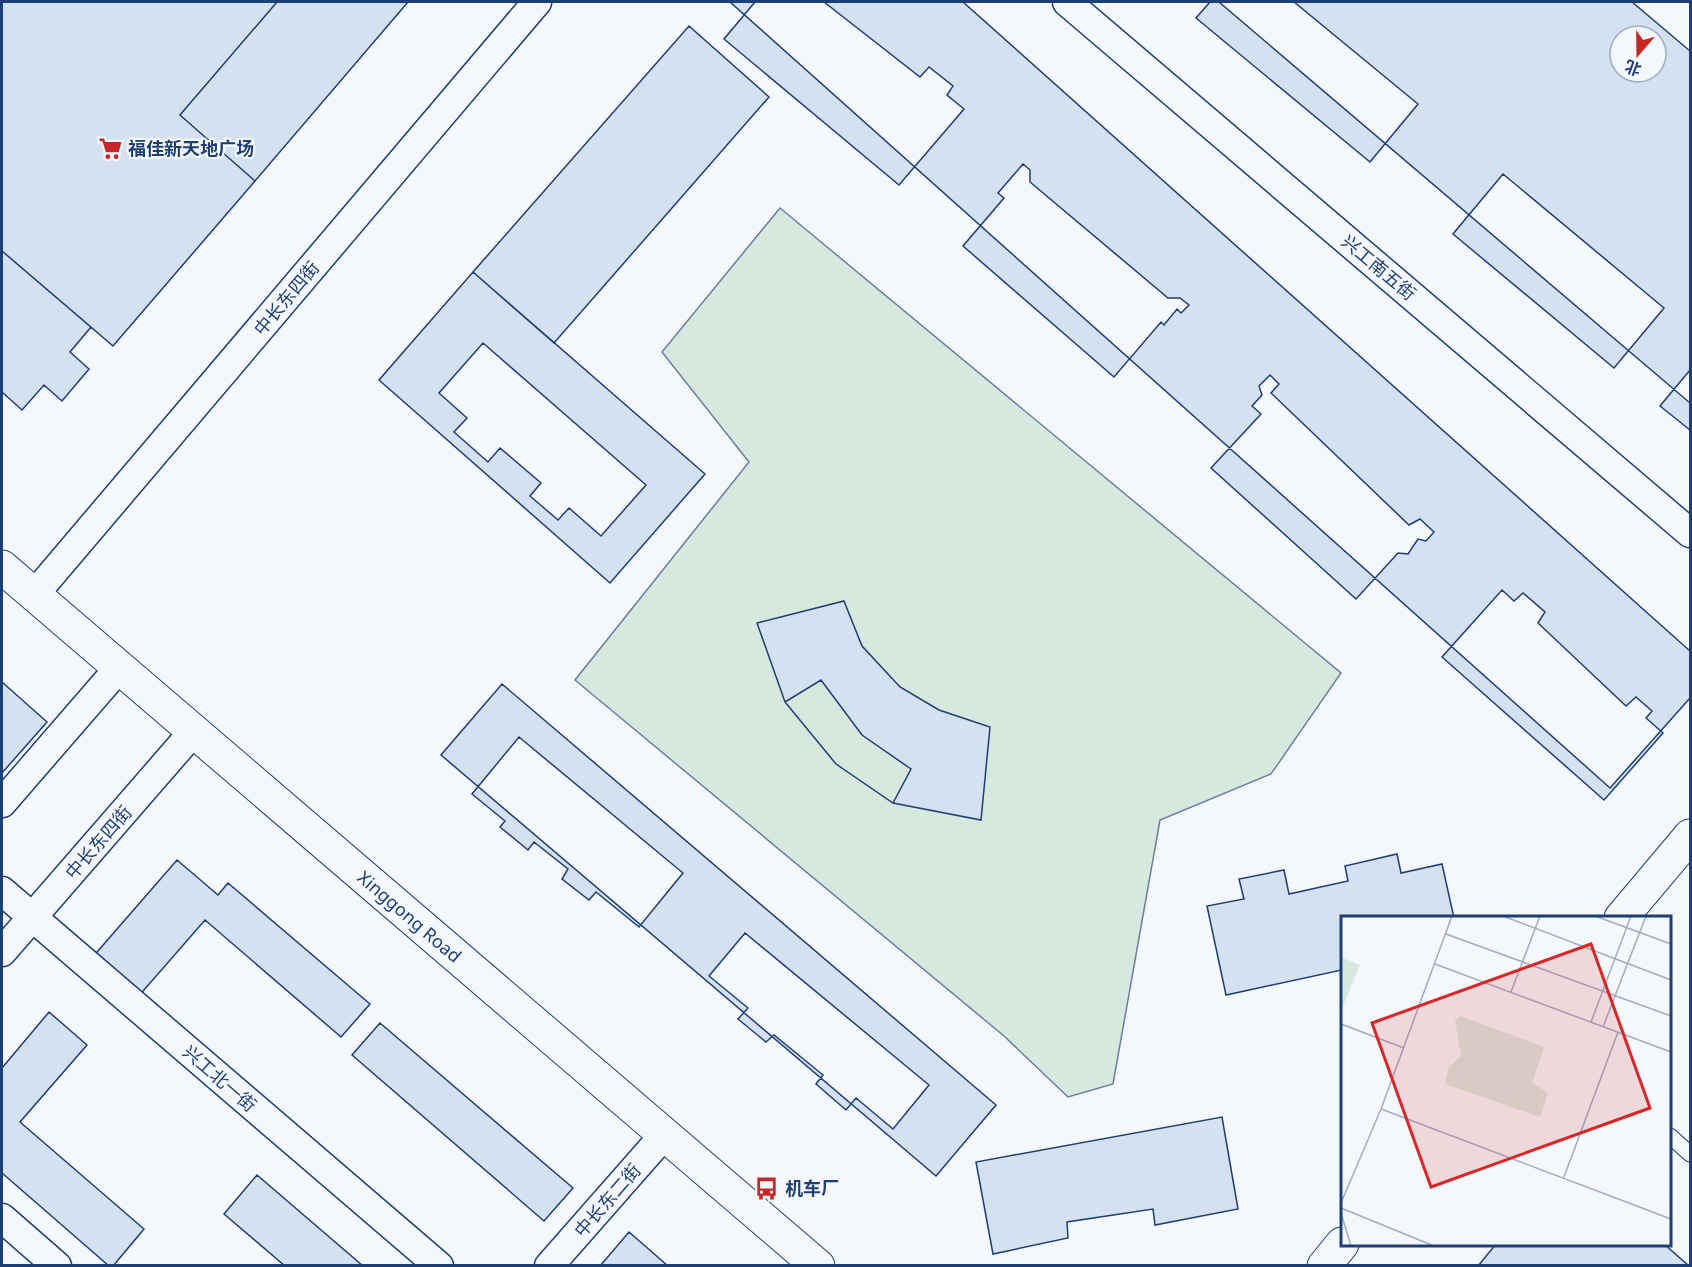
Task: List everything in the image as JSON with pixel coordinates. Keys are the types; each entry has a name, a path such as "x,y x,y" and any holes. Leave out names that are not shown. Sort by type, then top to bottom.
{"main road":[{"name":"Xinggong Road","path":"2,567 818,1266"},
{"path":"1623,916 1690,836"},
{"path":"1324,1266 1341,1245"}],"street":[{"name":"中长东四街","path":"34,595 537,2"},
{"name":"兴工南五街","path":"1067,2 1690,533"},
{"path":"2,803 120,668"},
{"name":"中长东四街","path":"2,952 194,731"},
{"name":"兴工北一街","path":"2,891 439,1266"},
{"name":"中长东二街","path":"549,1266 665,1134"},
{"path":"2,1218 57,1266"}],"lane":[{"path":"1671,1137 1690,1154"}],"shaded area":[{"path":"780,208 1341,673 1271,774 1160,820 1113,1084 1068,1097 1004,1036 575,680 749,462 662,352"}],"building":[{"name":"福佳新天地广场","path":"2,2 277,2 180,115 255,181 113,346 2,251"},
{"path":"277,2 408,2 255,181 180,115"},
{"path":"730,2 963,2 1690,651 1690,698 1610,788"},
{"path":"755,2 824,2 920,77 929,67 953,86 947,95 964,109 899,185 724,39"},
{"path":"1210,2 1294,2 1418,104 1370,162 1196,18"},
{"path":"1219,2 1632,2 1658,24 1608,24 1608,84 1668,84 1668,32 1690,51 1690,403"},
{"path":"689,26 769,97 554,343 473,272"},
{"path":"1023,164 1030,170 1030,182 1168,298 1180,298 1189,305 1181,313 1177,309 1164,325 1161,322 1114,377 963,246 1004,198 998,193"},
{"path":"1503,174 1664,308 1614,368 1453,234"},
{"path":"2,251 91,327 70,352 89,369 62,401 44,385 22,410 2,392"},
{"path":"473,272 705,474 610,583 379,380"},
{"path":"483,343 646,485 601,536 569,508 558,520 530,496 541,483 500,448 488,462 454,432 467,418 439,393"},
{"path":"1690,370 1690,430 1660,406"},
{"path":"1270,375 1279,384 1271,393 1409,525 1420,519 1434,532 1426,541 1418,539 1408,554 1398,553 1356,599 1211,468 1261,414 1252,406 1262,395 1259,386"},
{"path":"1502,590 1514,601 1523,593 1545,612 1538,623 1626,706 1636,697 1652,711 1646,718 1663,733 1604,800 1442,657"},
{"path":"844,601 862,646 900,687 939,710 990,727 981,820 893,803 836,764 785,702 757,623"},
{"path":"821,680 862,735 911,769 893,803 836,764 785,702"},
{"path":"2,682 47,722 2,773"},
{"path":"502,684 996,1105 936,1176 441,755"},
{"path":"519,737 683,873 639,927 596,892 589,900 562,879 568,869 534,842 528,850 500,827 505,821 472,794"},
{"path":"1397,854 1401,873 1442,864 1454,916 1341,916 1341,970 1226,995 1207,906 1244,899 1239,879 1284,870 1289,894 1348,881 1345,866"},
{"path":"177,860 218,895 228,883 370,1004 341,1037 205,920 137,998 91,959"},
{"path":"745,933 929,1085 893,1129 856,1098 846,1110 816,1084 823,1075 774,1035 766,1042 738,1019 748,1008 709,976"},
{"path":"49,1012 87,1045 20,1122 144,1229 113,1266 109,1266 2,1173 2,1068"},
{"path":"380,1023 573,1188 544,1221 352,1055"},
{"path":"1222,1117 1238,1209 1155,1225 1153,1209 1067,1222 1068,1238 993,1254 976,1162"},
{"path":"257,1175 363,1266 285,1266 224,1214"},
{"path":"629,1232 668,1266 600,1266"},
{"path":"1494,1246 1666,1246 1689,1266 1478,1266"}],"place":[{"name":"福佳新天地广场","path":"110,148"},
{"name":"机车厂","path":"767,1188"}]}
